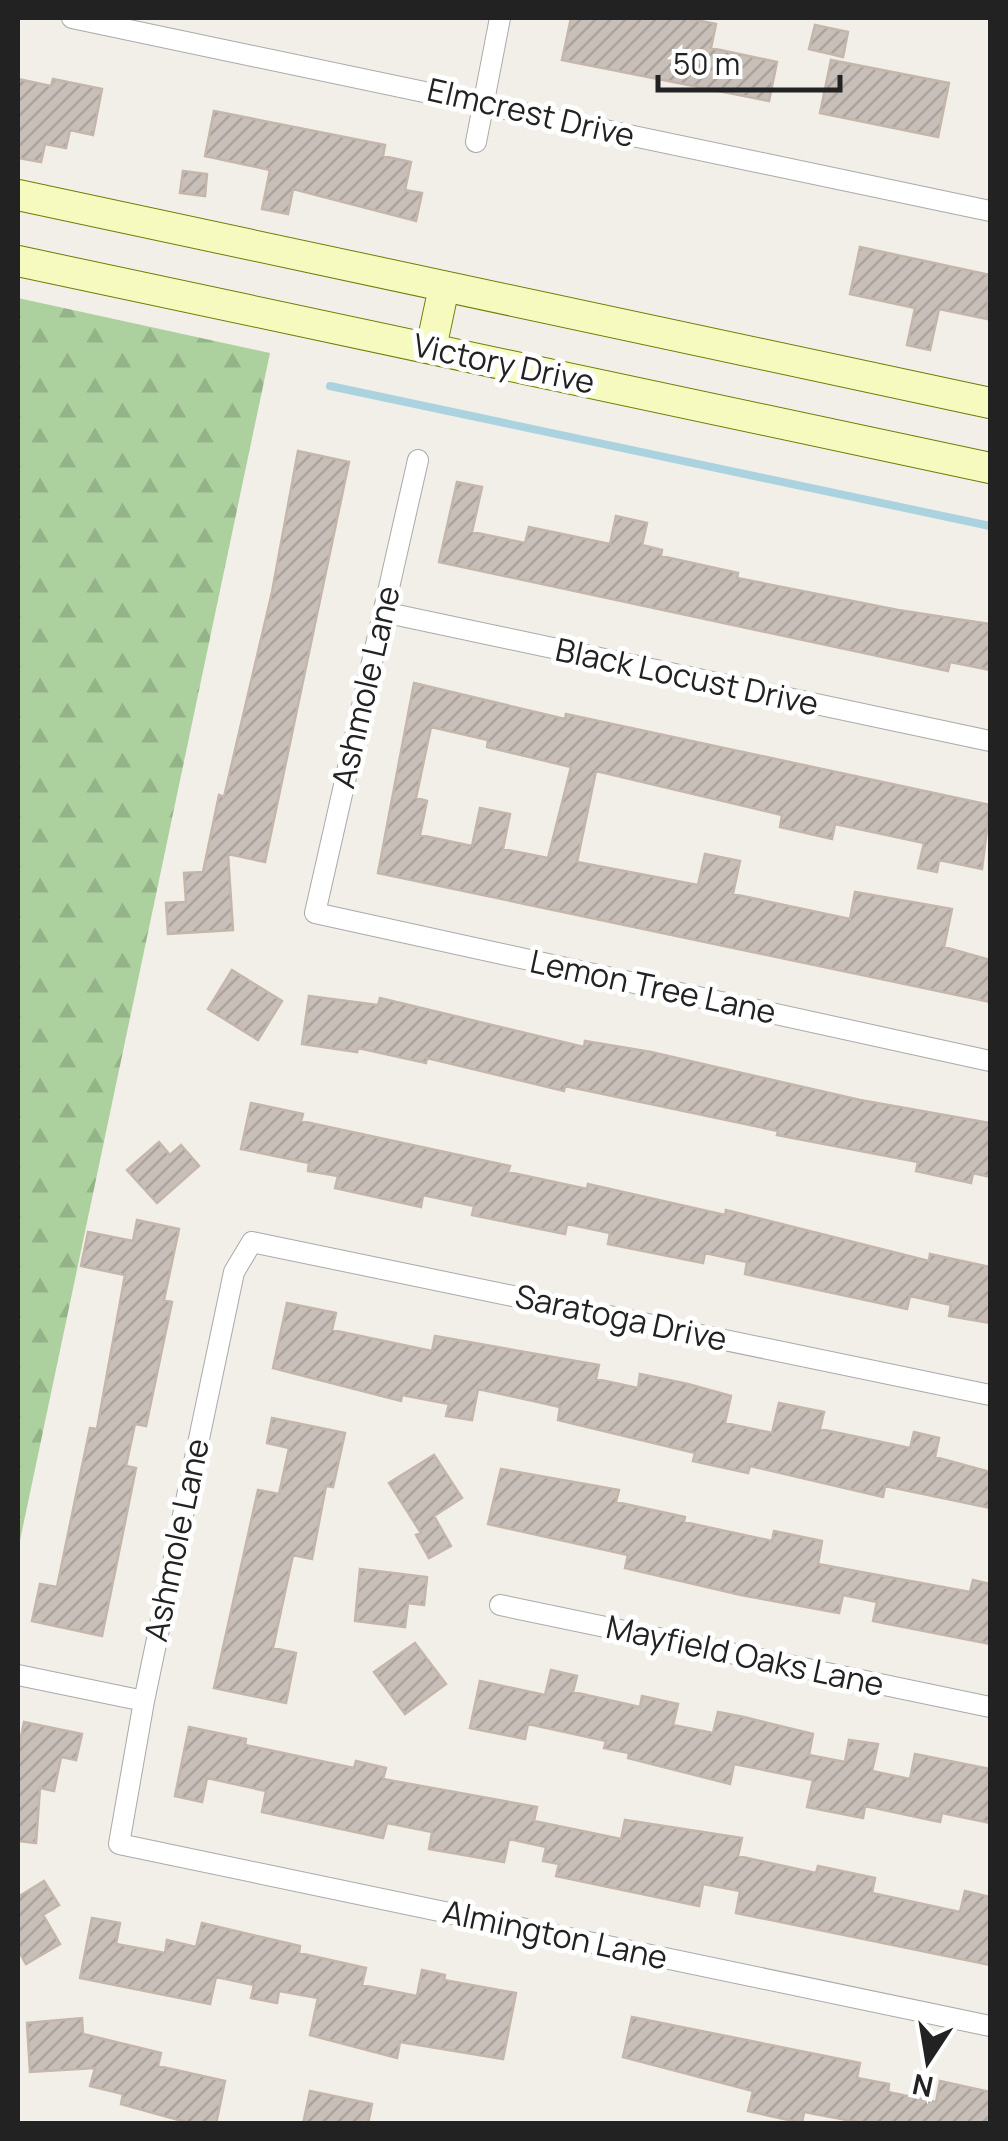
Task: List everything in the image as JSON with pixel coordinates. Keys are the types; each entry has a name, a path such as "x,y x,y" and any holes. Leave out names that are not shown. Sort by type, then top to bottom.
{"main road":[{"name":"Victory Drive","path":"18,196 990,402"},
{"name":"Victory Drive","path":"18,260 990,468"},
{"path":"431,348 444,287"}],"street":[{"name":"Elmcrest Drive","path":"72,18 483,101 990,211"},
{"path":"476,142 500,18"},
{"name":"Ashmole Lane","path":"315,914 418,460"},
{"name":"Black Locust Drive","path":"384,612 990,741"},
{"name":"Lemon Tree Lane","path":"315,914 990,1061"},
{"name":"Ashmole Lane","path":"119,1844 144,1701 234,1272 252,1242"},
{"name":"Saratoga Drive","path":"252,1242 990,1395"},
{"name":"Mayfield Oaks Lane","path":"500,1605 990,1707"},
{"path":"18,1675 144,1701"},
{"name":"Almington Lane","path":"119,1844 990,2026"}],"green space":[{"path":"18,298 270,353 18,1550"}],"building":[{"path":"571,18 686,18 716,24 711,48 777,62 769,101 562,60"},
{"path":"815,25 848,32 843,57 809,49"},
{"path":"831,60 949,83 938,137 820,113"},
{"path":"18,79 51,86 53,79 102,89 93,135 70,130 66,148 45,144 41,162 18,158"},
{"path":"214,111 385,145 383,156 411,162 405,190 422,193 416,221 293,189 288,214 262,209 270,170 205,156"},
{"path":"183,171 207,174 205,196 180,193"},
{"path":"860,247 990,275 987,319 939,309 930,350 907,345 915,308 850,294"},
{"path":"298,451 349,462 265,862 228,854 233,930 168,934 166,903 186,902 184,873 203,872 219,795 224,797 272,592"},
{"path":"457,482 482,487 472,532 525,543 529,527 610,544 616,516 647,523 642,545 662,550 661,556 738,573 737,578 990,624 990,670 950,662 948,671 439,562"},
{"path":"414,683 565,719 566,714 990,805 982,869 939,860 937,872 918,868 924,843 835,824 832,839 780,827 782,815 596,771 577,862 698,885 705,854 740,861 733,894 850,919 855,892 952,909 944,947 990,960 990,1002 378,873","holes":["431,727 488,740 487,747 571,767 548,858 503,849 510,814 480,808 472,846 420,835 427,801 416,798"]},
{"path":"232,970 282,1001 258,1040 208,1009"},
{"path":"309,996 378,1005 380,998 584,1047 585,1041 651,1052 860,1100 990,1123 990,1177 973,1173 971,1183 916,1171 918,1162 777,1135 778,1131 565,1086 564,1091 427,1058 426,1063 358,1048 357,1052 302,1044"},
{"path":"251,1103 303,1114 301,1121 510,1166 508,1172 587,1189 588,1184 725,1215 726,1210 929,1261 930,1254 990,1267 990,1323 949,1316 951,1305 910,1296 907,1309 745,1274 747,1262 705,1253 703,1263 608,1244 610,1233 567,1224 565,1234 472,1215 474,1206 423,1195 421,1207 335,1188 338,1176 308,1171 309,1163 241,1149"},
{"path":"159,1142 170,1155 181,1145 199,1166 157,1203 127,1170"},
{"path":"137,1220 179,1229 164,1300 172,1302 146,1426 135,1424 126,1466 136,1468 102,1636 32,1621 40,1584 57,1587 90,1428 97,1429 125,1275 81,1266 88,1232 133,1241"},
{"path":"287,1303 336,1313 332,1330 432,1351 435,1336 599,1365 596,1379 638,1388 640,1374 688,1384 731,1396 725,1423 772,1433 779,1403 824,1412 820,1429 910,1448 914,1432 939,1438 935,1457 990,1472 990,1508 885,1486 883,1497 750,1466 748,1473 693,1461 695,1453 558,1420 560,1407 478,1389 472,1420 446,1416 449,1404 402,1395 401,1401 273,1368"},
{"path":"272,1418 345,1433 333,1487 326,1486 312,1559 293,1555 273,1648 296,1653 286,1703 214,1688 258,1490 279,1494 289,1448 267,1443"},
{"path":"434,1455 462,1498 434,1516 451,1546 429,1558 416,1535 421,1533 389,1483"},
{"path":"501,1469 619,1490 616,1502 685,1517 684,1522 772,1541 774,1531 822,1541 818,1564 970,1592 973,1580 990,1584 990,1644 873,1621 877,1602 843,1595 839,1613 741,1595 625,1568 628,1555 488,1524"},
{"path":"360,1569 427,1577 424,1605 408,1603 405,1627 355,1621"},
{"path":"415,1643 446,1684 405,1714 374,1672"},
{"path":"551,1670 577,1676 573,1692 640,1707 642,1696 678,1704 673,1725 713,1733 718,1712 744,1717 813,1734 809,1755 845,1762 849,1740 878,1744 872,1771 910,1779 915,1754 990,1769 990,1823 942,1813 940,1822 865,1806 863,1818 807,1807 813,1780 734,1764 730,1784 628,1758 629,1753 604,1748 606,1741 528,1724 525,1739 470,1728 480,1681 545,1695"},
{"path":"24,1722 82,1734 76,1760 61,1757 54,1791 40,1788 36,1843 18,1841 18,1752"},
{"path":"189,1727 246,1739 245,1745 354,1768 356,1761 386,1768 383,1779 537,1807 534,1821 621,1839 625,1820 742,1838 738,1856 816,1873 818,1866 875,1878 872,1893 960,1912 965,1891 990,1897 990,1965 736,1913 740,1891 703,1884 699,1906 556,1876 559,1864 543,1861 546,1847 509,1839 504,1862 429,1849 432,1832 387,1823 383,1838 262,1812 266,1791 207,1778 202,1802 175,1796"},
{"path":"44,1881 59,1905 43,1915 60,1944 26,1964 18,1950 18,1897"},
{"path":"92,1918 120,1923 116,1944 165,1953 167,1940 196,1947 202,1923 300,1946 299,1953 366,1968 362,1985 417,1996 422,1970 445,1975 444,1980 516,1993 503,2059 400,2042 397,2058 310,2035 318,1998 279,1991 277,2003 251,1998 254,1985 216,1977 210,2004 80,1978"},
{"path":"632,2017 860,2063 857,2078 889,2084 888,2092 936,2102 940,2081 990,2092 990,2124 868,2124 804,2112 802,2123 748,2111 753,2091 623,2057"},
{"path":"82,2018 83,2034 161,2053 158,2066 225,2081 216,2124 193,2124 121,2104 123,2094 90,2086 95,2068 30,2072 27,2023"},
{"path":"310,2091 372,2104 368,2124 303,2124"}],"waterway":[{"path":"330,386 990,526"}]}
